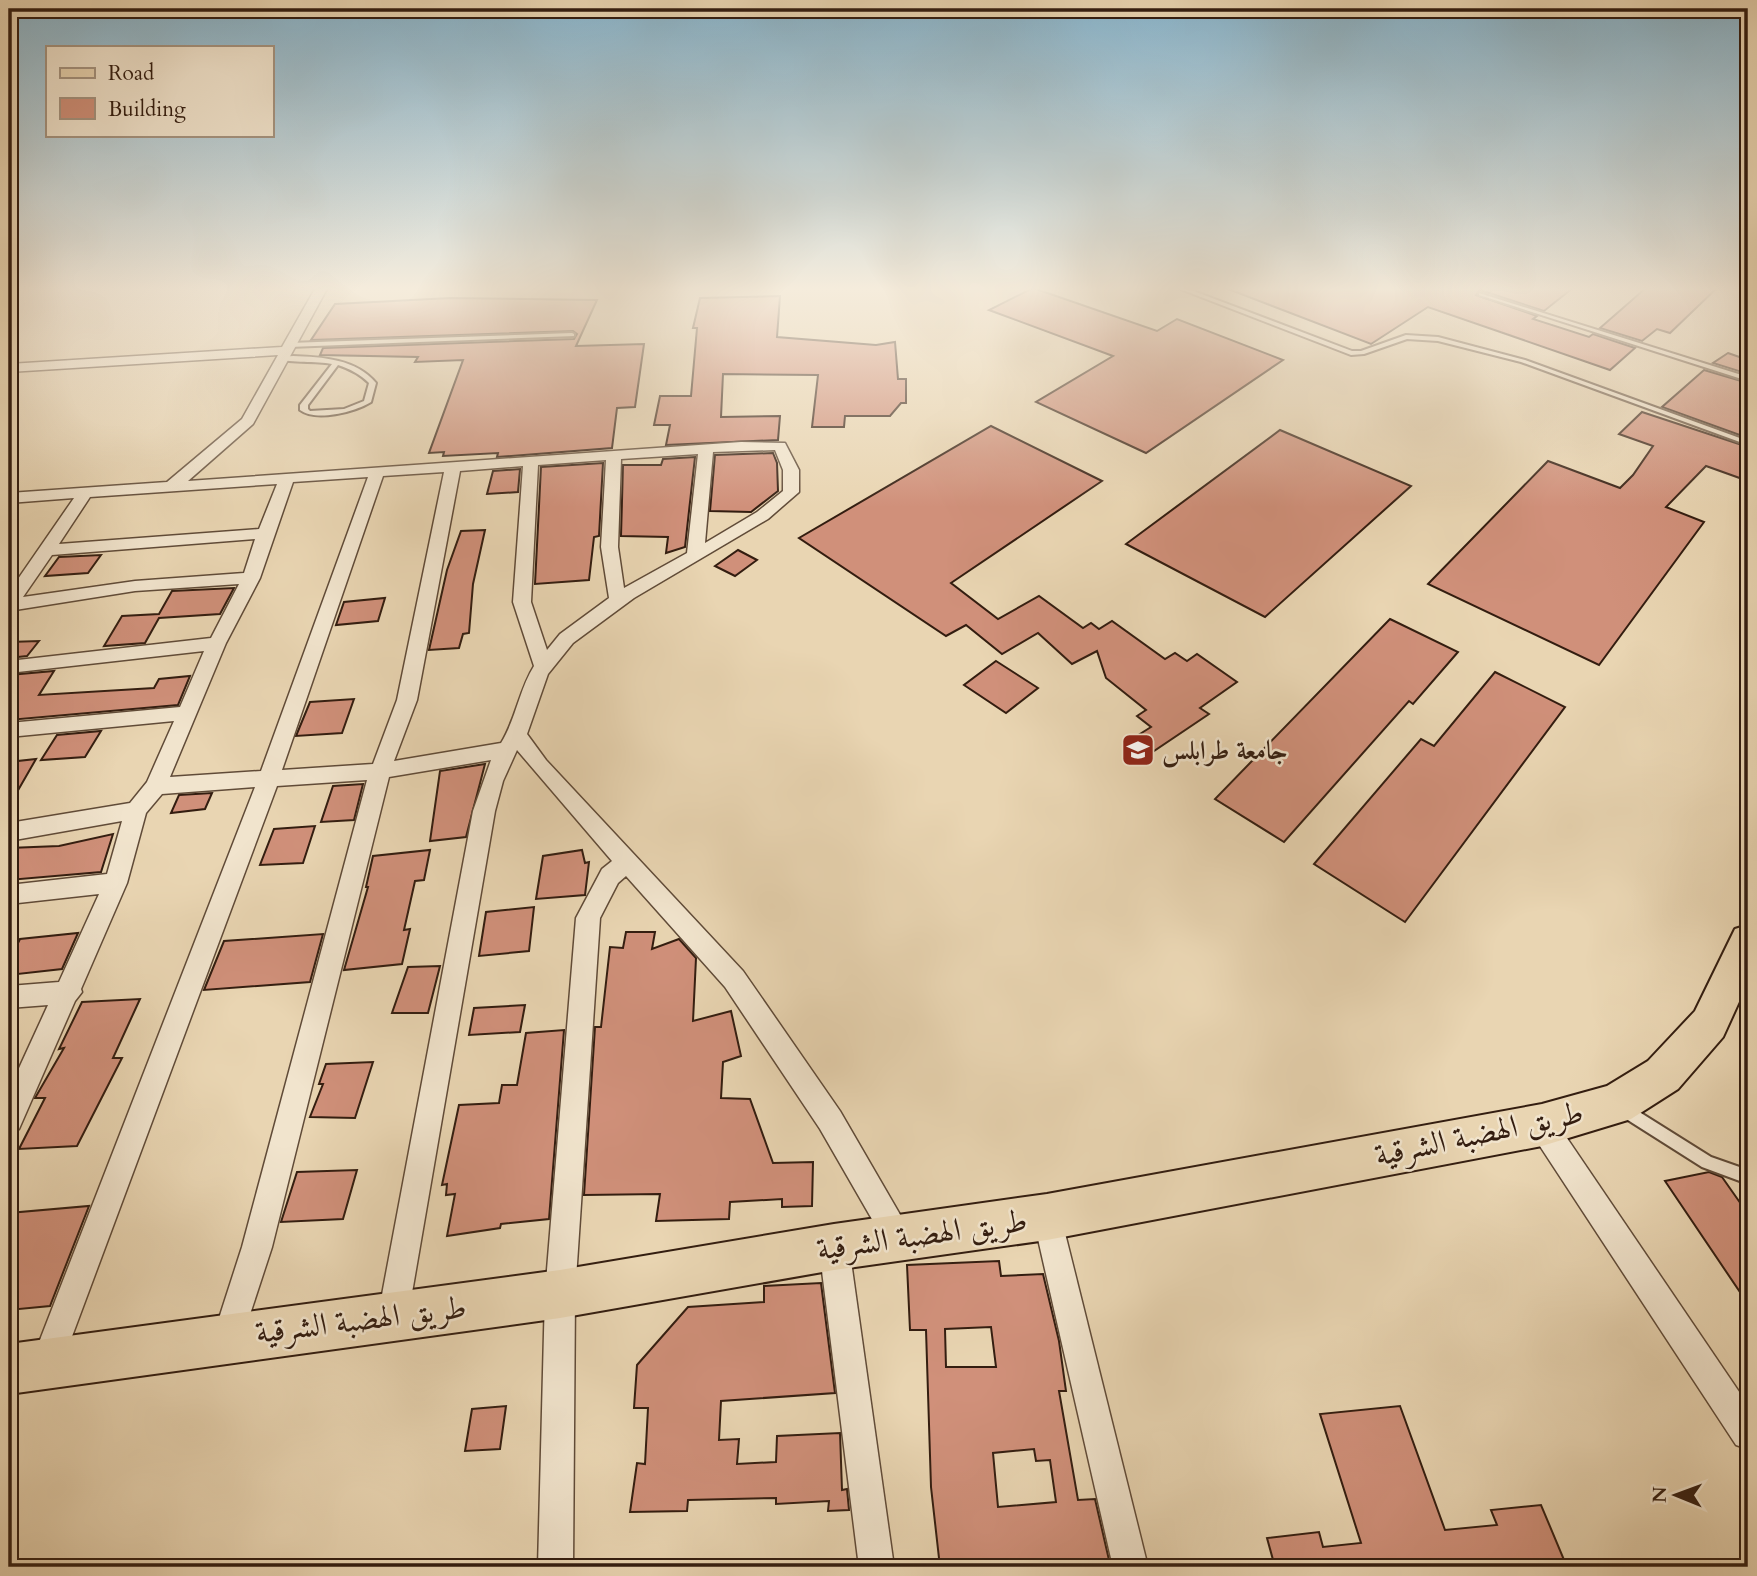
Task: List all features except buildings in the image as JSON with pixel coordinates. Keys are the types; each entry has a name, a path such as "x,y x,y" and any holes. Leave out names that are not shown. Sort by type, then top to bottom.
{"main road":[{"name":"طريق الهضبة الشرقية","path":"28,1366 560,1294 834,1247 1046,1217 1542,1125 1616,1104 1663,1075 1709,1024 1746,953"}],"street":[{"path":"9,368 138,361"},
{"path":"171,487 248,421 281,361"},
{"path":"144,488 206,447 262,396"},
{"path":"9,498 754,445 780,446 793,483 791,492 769,512 618,600 576,632 543,666 511,743 492,779 393,1316"},
{"path":"695,557 706,450"},
{"path":"614,456 608,549 610,574 618,600"},
{"path":"531,462 521,576 522,602 543,666"},
{"path":"228,1337 257,1247 380,771 407,700 453,467"},
{"path":"28,1366 268,778 377,472"},
{"path":"9,1120 70,992 116,883 136,810 156,786 217,643 251,578 265,533 287,479"},
{"path":"85,492 9,605 135,586 251,578"},
{"path":"48,550 265,533"},
{"path":"9,667 217,643"},
{"path":"9,730 188,713"},
{"path":"156,786 380,771 511,743"},
{"path":"511,743 539,765 734,979 830,1120 898,1237"},
{"path":"9,832 136,810"},
{"path":"556,1567 560,1294 587,918 610,876 626,862"},
{"path":"9,894 116,883"},
{"path":"9,997 70,992"},
{"path":"1542,1125 1748,1433"},
{"path":"1046,1217 1131,1567"},
{"path":"834,1247 877,1567"}],"lane":[{"path":"320,361 335,363 369,377 373,383 367,402 345,411 309,413 304,410 304,405 335,363"},
{"path":"1522,361 1748,443"},
{"path":"1690,361 1748,379"},
{"path":"1616,1104 1706,1162 1748,1177"}],"place":[{"name":"جامعة طرابلس","path":"1138,750"}]}
